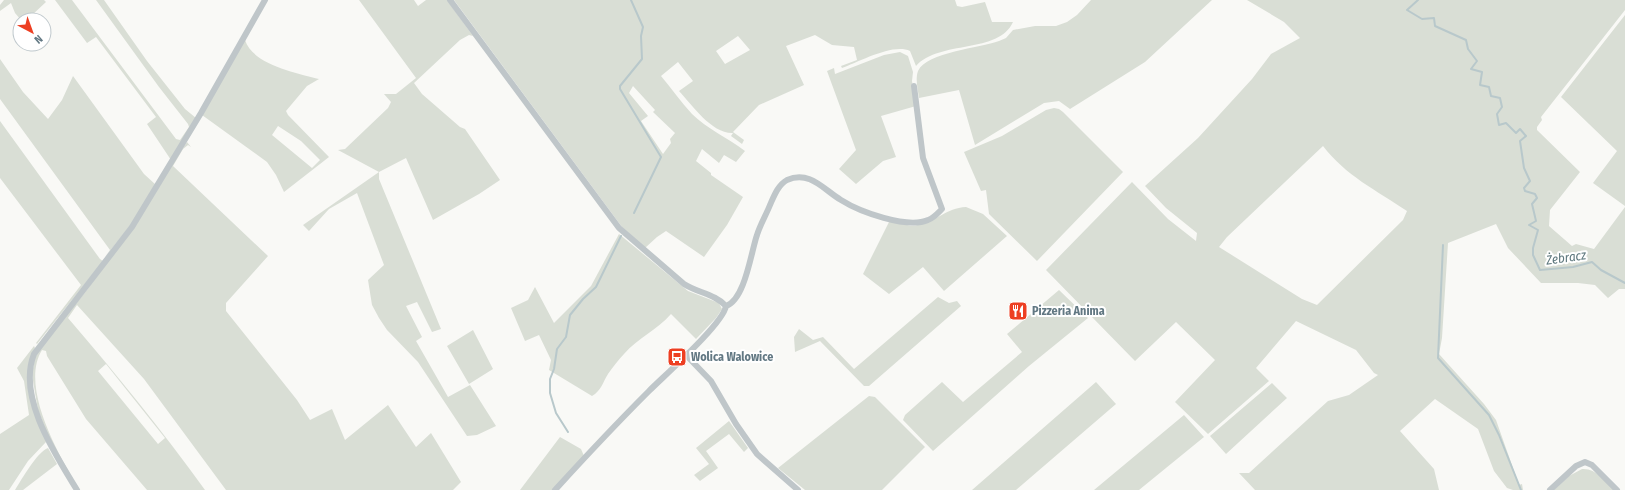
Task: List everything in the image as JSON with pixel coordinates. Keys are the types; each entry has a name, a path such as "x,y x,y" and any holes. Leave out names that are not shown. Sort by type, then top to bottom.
{"street":[{"path":"77,490 54,454 41,426 30,378 30,364 34,354 132,227 201,113 265,0"},
{"path":"450,0 619,228 684,284 696,291 716,298 726,306"},
{"path":"555,490 606,435 686,355 723,315 726,306 733,303 742,287 757,234 778,187 788,180 800,178 811,179 840,200 863,211 914,223 928,220 942,209 923,158 914,86"},
{"path":"686,355 711,381 736,424 757,454 798,490"},
{"path":"1550,490 1576,466 1585,462 1592,465 1617,490"}],"shaded area":[{"path":"4,0 44,0 46,2 35,12 15,12 11,3 0,11 0,5"},
{"path":"55,0 72,0 176,139 180,140 189,127 188,124 159,87 96,0 104,0 147,61 185,109 196,118 171,160 147,124 156,117 96,37 87,43"},
{"path":"267,0 245,40 250,49 266,62 288,71 319,79 307,86 286,111 288,115 329,157 284,192 276,175 267,162 202,115","holes":["278,126 301,141 320,160 312,168 272,135"]},
{"path":"359,0 414,0 418,6 426,0 447,0 473,36 469,35 460,40 414,83 422,94 460,127 465,129 500,180 479,194 433,220 406,158 379,172 338,150 345,149 388,108 391,102 384,94 396,94 416,78"},
{"path":"454,0 955,0 957,6 962,7 985,2 992,22 1013,22 1006,32 995,39 939,53 926,58 916,66 910,51 895,49 876,54 842,68 841,66 857,60 854,47 832,45 815,35 786,46 804,85 759,105 733,132 744,140 742,144 731,136 733,133 725,132 710,124 696,111 679,91 693,81 678,62 661,76 692,114 711,129 745,151 736,162 724,155 719,163 702,149 696,161 711,173 711,175 743,197 727,225 704,257 666,231 645,248 622,227","holes":["738,36 750,50 725,64 716,51","633,86 655,110 653,112 675,133 670,139 671,143 663,154 641,121 648,116 629,93"]},
{"path":"1091,0 1212,0 1145,62 1070,109 1059,101 1044,103 975,145 959,90 919,98 917,81 918,71 923,65 932,59 999,41 1006,38 1013,30 1035,26 1056,26 1067,22 1077,15"},
{"path":"1247,0 1625,0 1625,10 1541,117 1542,120 1537,127 1537,130 1580,172 1550,210 1549,226 1572,246 1576,244 1594,249 1625,207 1625,289 1619,289 1608,298 1595,285 1578,283 1541,283 1508,248 1496,224 1448,243 1442,338 1439,354 1484,404 1496,420 1519,485 1522,484 1523,490 1513,490 1507,488 1494,471 1478,429 1435,399 1400,431 1434,469 1439,490 1255,490 1239,473 1249,473 1328,401 1349,395 1378,375 1374,373 1356,350 1296,321 1256,368 1269,381 1208,434 1175,402 1215,360 1176,322 1135,361 1046,270 1132,182 1168,219 1196,241 1197,233 1166,208 1145,186 1198,138 1252,79 1271,54 1300,38 1284,22","holes":["1323,146 1332,157 1362,182 1407,211 1403,220 1317,305 1302,299 1219,247 1227,237"]},
{"path":"1625,15 1625,206 1593,183 1617,151 1561,97"},
{"path":"900,52 908,56 913,72 912,81 916,106 881,116 896,157 883,161 856,184 839,169 856,150 827,71 834,68 835,74 884,55"},
{"path":"0,59 23,92 48,119 62,100 73,76 144,174 156,185 133,222 105,257 110,250 0,99"},
{"path":"1054,108 1063,112 1123,172 1037,261 989,214 986,190 981,191 964,152 1002,136 1046,110"},
{"path":"0,121 100,259 103,261 37,344 36,343 81,285 0,178"},
{"path":"187,142 191,147 188,145 183,149 173,166 268,256 226,303 226,311 297,400 310,420 332,409 345,440 388,405 416,447 431,433 461,482 453,490 226,490 144,379 77,305 68,318 138,402 205,490 147,490 86,419 47,356 46,351 42,350 36,365 35,383 39,402 53,441 79,490 52,446 38,410 32,375 35,355 87,290","holes":["106,364 165,438 158,444 98,371"]},
{"path":"379,172 379,179 441,329 432,332 417,302 406,306 422,337 416,341 448,397 470,385 496,426 477,435 467,436 418,362 387,330 372,305 368,280 384,265 357,193 329,209 309,231 303,225"},
{"path":"966,207 983,214 1007,236 944,291 923,267 889,294 863,274 890,220 908,225 918,225 930,221 947,212"},
{"path":"619,234 688,291 719,303 722,309 716,318 696,339 671,314 660,325 629,348 608,374 600,389 592,396 549,370 551,360 539,335 525,341 511,308 528,300 535,287 554,323 591,286"},
{"path":"1059,290 1088,318 1029,366 933,451 903,420 905,415 942,382 963,402 1022,352 1007,334"},
{"path":"938,297 949,303 957,301 961,306 869,386 864,386 820,341 795,352 794,337 799,329 813,340 823,337 854,369"},
{"path":"473,330 493,369 469,384 447,346"},
{"path":"34,346 35,348 28,370 46,442 28,461 9,490 0,490 0,434 29,415 24,381 17,368"},
{"path":"1096,382 1116,404 1016,490 972,490"},
{"path":"1272,383 1287,398 1226,454 1210,436"},
{"path":"869,396 875,397 925,447 882,490 805,490 778,468"},
{"path":"1184,415 1204,437 1139,490 1094,490"},
{"path":"729,421 748,448 744,452 729,434 706,451 718,468 700,481 694,475 709,464 696,448"},
{"path":"560,437 581,449 584,456 554,490 520,490"},
{"path":"48,448 57,464 23,490 15,490 35,460"},
{"path":"1582,469 1587,469 1596,473 1614,490 1554,490 1569,476"}],"waterway":[{"path":"631,0 643,27 641,36 642,59 620,86 620,89 661,157 634,213"},
{"name":"Żebracz","path":"1418,0 1407,10 1422,19 1434,18 1435,26 1466,40 1468,49 1477,61 1471,69 1482,72 1480,85 1489,87 1491,96 1500,98 1502,107 1497,114 1499,125 1506,123 1516,133 1520,129 1526,136 1520,141 1524,168 1530,181 1524,188 1525,191 1535,194 1537,198 1532,204 1536,221 1529,225 1538,230 1533,248 1533,255 1540,270 1573,267 1592,262 1601,270 1625,283"},
{"path":"568,432 556,413 550,393 550,379 554,369 557,349 566,337 570,315 583,299 596,287 621,236"},
{"path":"1443,245 1438,358 1489,415 1499,435 1521,490"}],"place":[{"name":"Pizzeria Anima","path":"1018,311"},
{"name":"Wolica Walowice","path":"677,357"}]}
